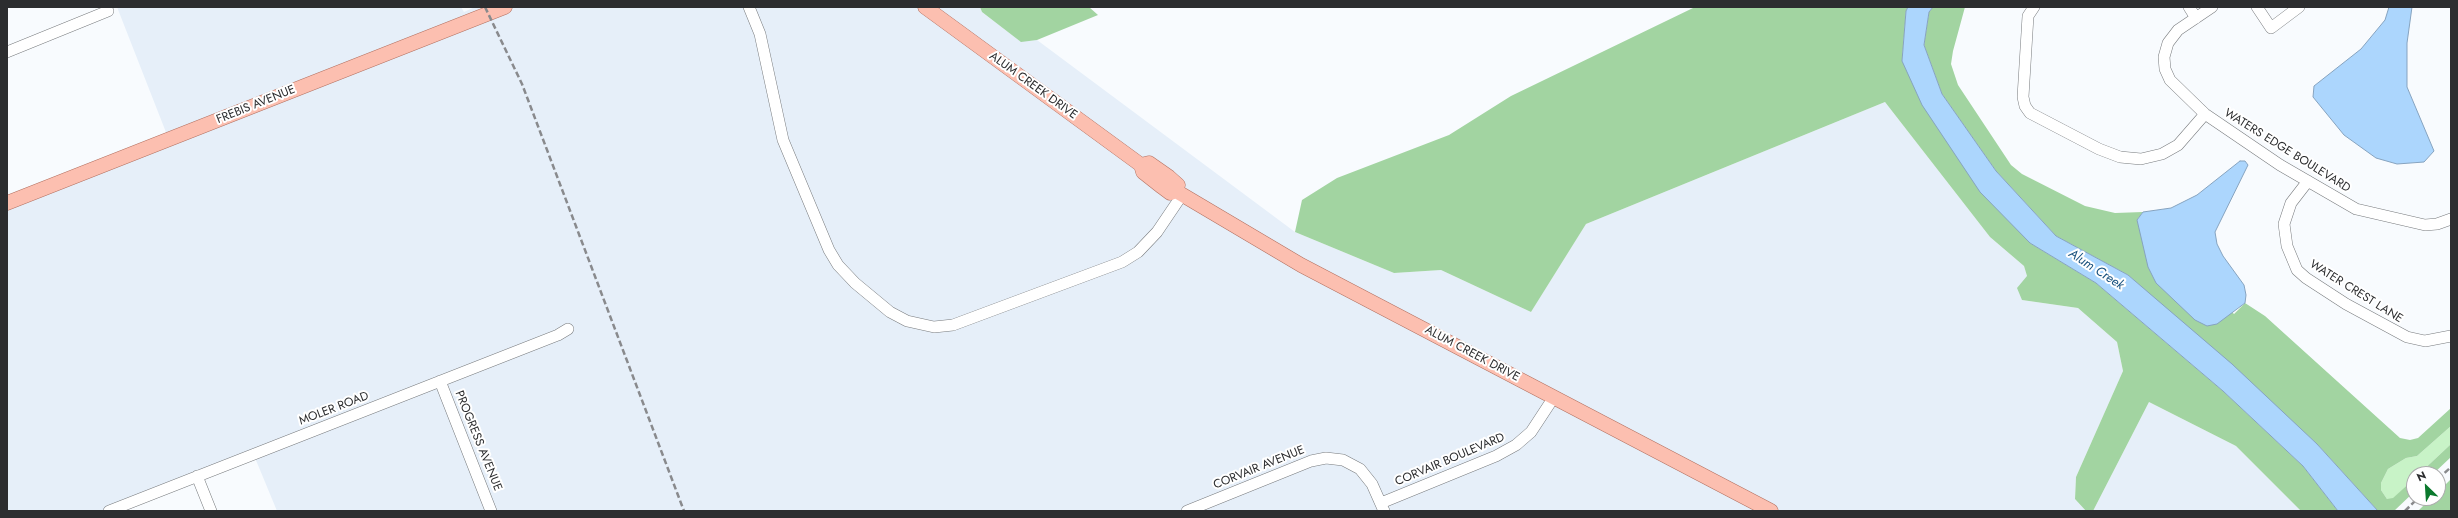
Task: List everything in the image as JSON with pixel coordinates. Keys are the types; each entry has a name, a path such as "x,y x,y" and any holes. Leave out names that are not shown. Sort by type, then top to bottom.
{"main road":[{"name":"FREBIS AVENUE","path":"7,204 505,7"},
{"name":"ALUM CREEK DRIVE","path":"925,7 1141,165 1143,172 1170,193 1179,193 1301,265 1771,511"}],"street":[{"path":"749,7 760,34 783,140 829,250 838,265 855,283 885,308 906,321 934,327 953,325 1122,262 1138,252 1157,232 1179,193"},
{"path":"2034,7 2028,16 2023,97 2025,106 2030,113 2120,157 2141,159 2162,154 2178,145 2205,114"},
{"path":"2189,7 2196,18"},
{"name":"WATERS EDGE BOULEVARD","path":"2212,7 2178,30 2171,38 2164,57 2165,69 2170,80 2205,114 2255,148 2308,181 2363,212 2425,225 2437,224 2451,219"},
{"path":"2257,7 2271,28 2299,7"},
{"path":"7,52 108,11"},
{"name":"WATER CREST LANE","path":"2308,181 2291,203 2284,224 2287,246 2297,270 2306,278 2346,304 2406,337 2425,341 2451,336"},
{"name":"MOLER ROAD","path":"109,511 558,335 568,329"},
{"name":"PROGRESS AVENUE","path":"440,381 491,511"},
{"name":"CORVAIR BOULEVARD","path":"1382,507 1496,456 1516,445 1530,432 1554,397"},
{"name":"CORVAIR AVENUE","path":"1187,511 1311,461 1326,458 1343,460 1360,469 1372,484 1382,507"},
{"path":"197,476 211,511"}],"shaded area":[{"path":"117,7 461,7 464,12 475,7 980,7 982,12 1020,41 1037,40 1295,232 1394,273 1441,270 1531,312 1586,224 1885,102 1990,237 2024,266 2027,276 2022,300 2078,308 2117,342 2123,371 2076,477 2075,499 2086,511 277,511 253,453 108,511 7,511 7,204 169,140"},
{"path":"2149,402 2236,446 2301,511 2093,511"}],"green space":[{"path":"980,7 1089,7 1098,15 1037,40 1021,42 982,12"},
{"path":"1908,7 1906,11 1902,61 2030,243 2096,283 2223,391 2303,466 2338,511 2301,511 2236,446 2149,402 2093,511 2086,511 2075,499 2076,477 2123,371 2117,342 2078,308 2022,300 2017,288 2027,276 2024,266 1990,237 1885,102 1586,224 1531,312 1441,270 1394,273 1295,232 1302,200 1337,178 1449,135 1511,96 1693,8"},
{"path":"1933,7 1965,7 1951,64 1958,85 2011,165 2022,174 2085,206 2115,213 2143,212 2137,220 2234,314 2245,303 2265,316 2400,438 2410,440 2418,438 2451,408 2451,426 2417,456 2406,458 2388,469 2381,483 2381,490 2387,499 2393,498 2406,486 2406,500 2394,511 2378,511 2317,444 2128,275 2056,236 1996,171 1942,94 1924,45 1929,12"},
{"path":"2451,426 2451,444 2428,466 2406,466 2406,487 2393,499 2387,499 2381,490 2381,483 2388,469 2406,458 2417,456"},
{"path":"2451,444 2451,457 2441,466 2428,466"},
{"path":"2451,479 2451,511 2418,511 2423,506 2446,506 2446,484"}],"water":[{"name":"Alum Creek","path":"1908,7 1933,7 1929,12 1924,45 1942,94 1996,171 2056,236 2128,275 2232,364 2317,444 2378,511 2338,511 2303,466 2223,391 2096,283 2030,243 1980,192 1922,105 1902,61 1906,11"},
{"path":"2389,7 2412,7 2407,43 2407,87 2434,151 2424,162 2397,164 2376,158 2344,135 2313,97 2314,86 2361,49 2385,20"},
{"path":"2240,161 2245,161 2248,165 2215,232 2217,244 2223,256 2244,285 2246,295 2245,303 2217,324 2207,326 2195,320 2156,283 2148,267 2137,220 2143,212 2171,208 2197,195"}],"railway":[{"path":"485,7 522,84 684,511"},
{"path":"2446,472 2451,467"},
{"path":"2405,511 2410,506"}]}
